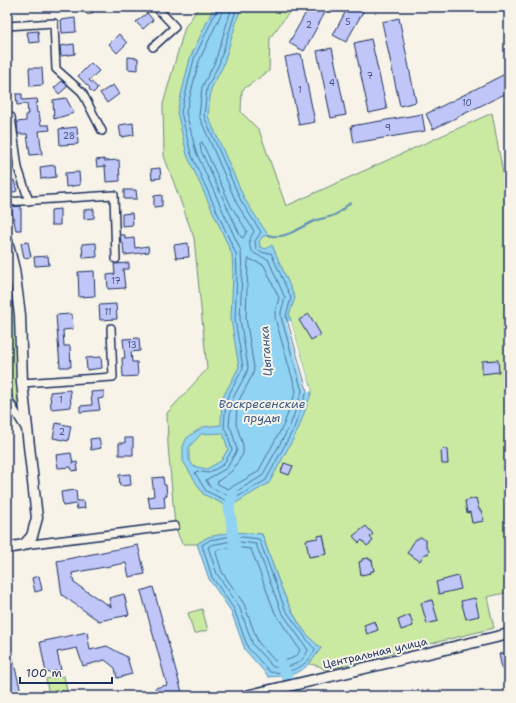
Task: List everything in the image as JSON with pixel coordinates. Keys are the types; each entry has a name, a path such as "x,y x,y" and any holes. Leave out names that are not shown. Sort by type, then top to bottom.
{"street":[{"path":"153,47 175,27 156,7"},
{"path":"7,26 54,23 56,68 82,92 102,130"},
{"path":"11,117 18,168 29,201"},
{"path":"7,202 114,195 116,259"},
{"path":"7,241 14,269 20,315 22,383 37,518 32,536 24,545"},
{"path":"22,383 113,377 110,328"},
{"path":"7,398 27,432"},
{"path":"7,548 175,526"},
{"name":"Центральная улица","path":"246,696 509,634"}],"green space":[{"path":"199,7 293,7 270,38 269,71 242,90 241,112 259,130 286,206 492,113 509,207 509,592 487,597 494,628 325,670 319,666 309,664 321,648 310,638 292,611 278,580 262,534 208,537 197,544 182,544 175,526 168,445 167,413 207,369 194,238 164,156 163,104 185,27"},
{"path":"7,251 15,291 21,411 7,387"},
{"path":"202,609 208,630 194,634 188,613"},
{"path":"64,676 67,691 49,695 46,679"}],"water":[{"name":"Воскресенские пруды","path":"214,7 241,7 223,66 211,89 208,116 245,200 268,235 262,237 259,241 260,247 266,249 272,245 295,298 289,315 312,391 298,430 269,483 229,507 203,494 183,461 183,447 186,439 203,427 221,425 222,399 239,367 231,319 233,274 232,254 187,155 177,112 190,58","holes":["223,433 228,449 221,461 207,469 193,466 189,459 189,447 201,434"]},
{"path":"233,532 262,534 278,580 292,611 310,638 321,648 305,668 294,674 269,677 245,650 231,611 209,579 197,544 208,537"}],"pier":[{"path":"291,321 312,391 306,393 286,322"}],"building":[{"path":"309,7 328,7 304,51 289,43"},
{"path":"348,7 359,7 364,10 346,42 333,35"},
{"path":"147,13 153,20 143,29 136,22"},
{"path":"75,18 76,32 62,33 61,20"},
{"path":"399,18 416,102 400,106 382,22"},
{"path":"38,31 39,42 29,43 27,32"},
{"path":"119,34 127,43 117,53 109,44"},
{"path":"371,39 387,109 369,113 354,43"},
{"path":"74,44 75,54 61,56 60,46"},
{"path":"332,48 346,115 331,118 317,51"},
{"path":"301,54 315,122 299,125 285,57"},
{"path":"128,57 138,58 138,70 128,69"},
{"path":"91,63 99,71 89,80 98,88 93,93 78,76"},
{"path":"29,68 42,68 43,85 30,86"},
{"path":"509,72 509,92 433,129 426,114"},
{"path":"62,81 68,86 59,94 54,88"},
{"path":"113,85 119,94 107,103 100,93"},
{"path":"16,94 22,94 22,100 37,99 37,113 39,113 41,125 49,125 50,130 39,131 42,154 30,155 27,134 18,134 17,122 26,121 26,114 28,114 27,104 17,105"},
{"path":"66,98 74,113 54,119 53,100"},
{"path":"422,114 425,131 354,143 351,126"},
{"path":"133,123 134,135 121,137 119,125"},
{"path":"77,127 78,144 60,145 59,129"},
{"path":"104,159 104,161 119,160 120,181 106,182 105,166 97,167 96,160"},
{"path":"55,165 56,177 41,179 40,167"},
{"path":"160,168 161,178 152,179 151,169"},
{"path":"79,172 80,185 66,187 65,173"},
{"path":"14,180 17,191 7,194 7,182"},
{"path":"124,190 136,190 137,199 124,199"},
{"path":"162,195 162,206 154,207 154,196"},
{"path":"21,206 21,230 16,230 11,207"},
{"path":"60,209 60,225 51,225 51,210"},
{"path":"94,209 94,218 84,219 84,210"},
{"path":"132,213 133,225 122,226 122,214"},
{"path":"120,235 125,235 125,239 134,238 135,248 148,246 149,252 124,255 123,243 121,243"},
{"path":"28,242 31,257 24,258 21,243"},
{"path":"96,243 97,257 83,258 82,244"},
{"path":"188,243 189,257 176,258 174,245"},
{"path":"48,256 49,265 35,266 34,257"},
{"path":"129,263 129,269 123,269 125,288 108,289 107,275 115,274 114,264"},
{"path":"94,271 95,296 79,297 78,272"},
{"path":"116,304 117,319 100,320 99,305"},
{"path":"72,314 73,329 63,330 64,346 70,346 71,367 60,367 56,315"},
{"path":"309,314 321,335 311,340 299,320"},
{"path":"139,338 140,351 131,352 132,362 137,362 138,376 123,377 122,358 125,358 123,339"},
{"path":"101,357 102,368 87,370 86,358"},
{"path":"498,360 499,372 482,374 482,361"},
{"path":"70,390 71,407 51,409 50,392"},
{"path":"104,391 104,398 98,399 100,410 80,412 80,406 92,405 91,392"},
{"path":"56,423 71,426 68,441 53,438"},
{"path":"99,438 101,448 91,450 90,439"},
{"path":"125,438 133,438 133,455 119,455 119,443 125,443"},
{"path":"444,448 447,450 448,464 442,464 441,451"},
{"path":"71,453 73,463 77,462 78,470 72,471 71,467 58,468 56,455"},
{"path":"284,463 293,466 289,475 281,472"},
{"path":"130,474 131,485 120,486 119,475"},
{"path":"163,477 164,485 166,485 167,496 164,496 165,507 150,508 148,497 154,496 152,478"},
{"path":"76,490 77,501 84,501 85,508 77,509 76,504 63,506 61,492"},
{"path":"476,498 484,521 472,523 470,512 467,513 465,501"},
{"path":"366,526 373,534 370,537 373,541 367,546 362,540 359,543 353,536"},
{"path":"323,535 327,554 309,557 306,540 318,538 318,536"},
{"path":"421,537 426,541 426,546 429,551 428,554 424,554 420,561 407,553 415,540"},
{"path":"138,545 145,574 129,577 126,563 72,573 74,583 111,607 109,598 124,594 129,615 99,621 62,595 57,561"},
{"path":"369,558 369,560 372,560 374,571 361,575 359,562 362,561 362,559"},
{"path":"39,576 42,590 35,592 32,578"},
{"path":"458,576 461,589 439,594 436,582"},
{"path":"153,587 183,696 157,696 155,688 167,685 141,591"},
{"path":"475,598 479,616 466,619 461,601"},
{"path":"432,600 438,621 427,624 421,603"},
{"path":"410,615 413,626 401,630 398,620"},
{"path":"375,621 378,630 367,634 364,625"},
{"path":"87,632 90,650 107,646 127,657 132,674 117,678 115,668 105,660 83,666 77,648 57,652 61,670 46,673 40,642"},
{"path":"7,643 9,643 22,696 7,696"},
{"path":"509,652 509,668 502,669 499,654"}],"waterway":[{"path":"268,235 281,236 294,232 311,222 336,214 350,203"},
{"name":"Цыганка","path":"233,493 229,507 235,547"},
{"name":"Цыганка","path":"281,663 296,696"}]}
